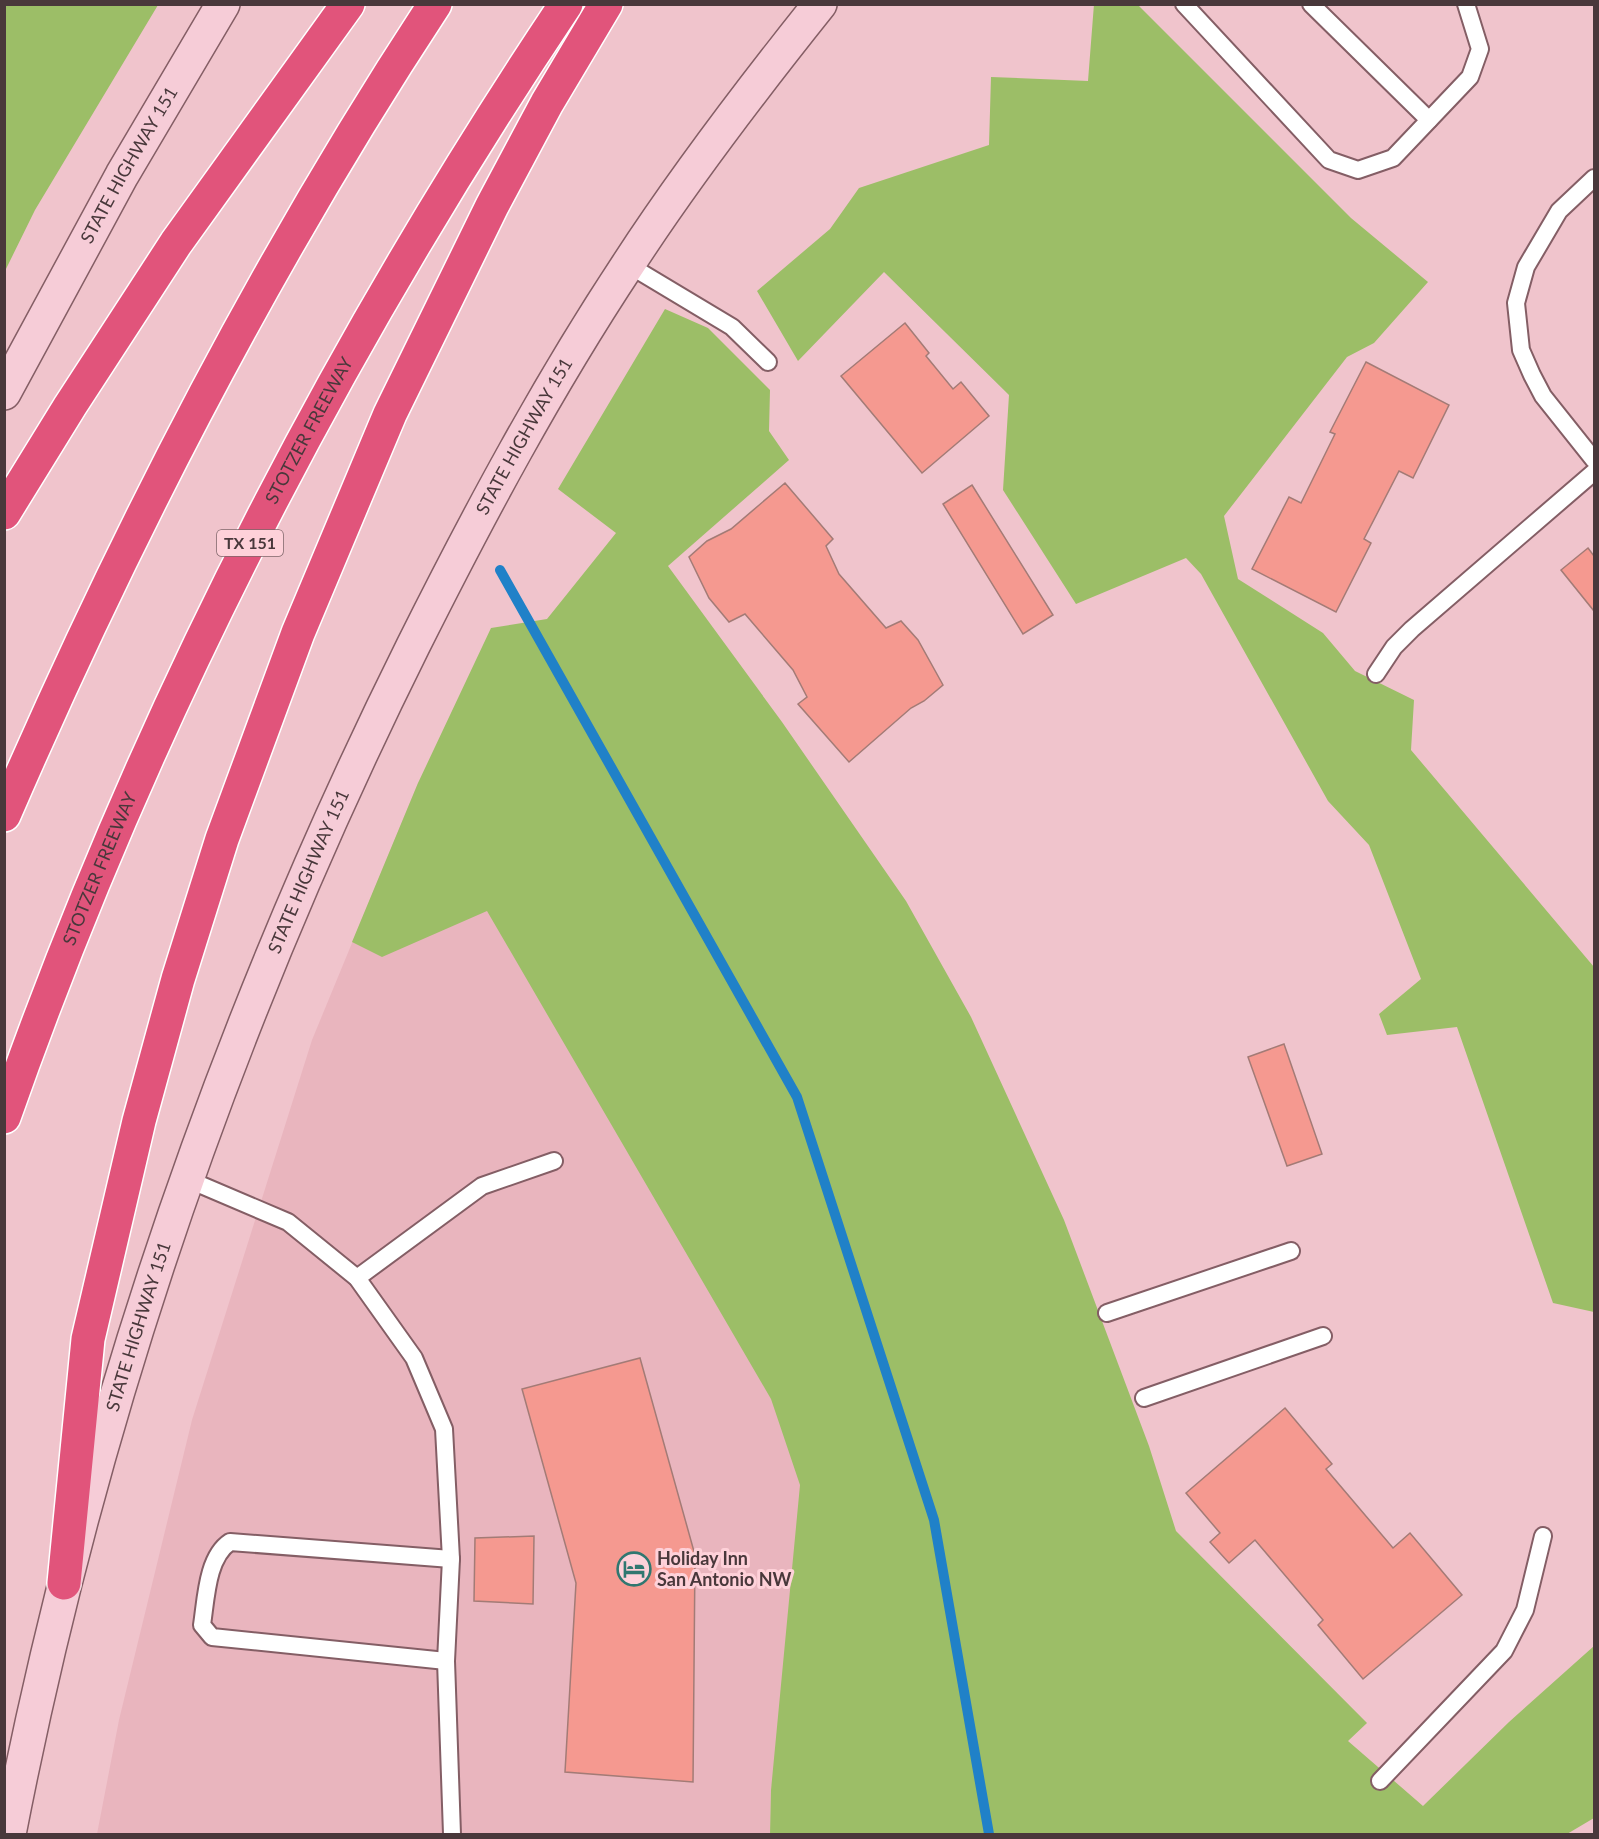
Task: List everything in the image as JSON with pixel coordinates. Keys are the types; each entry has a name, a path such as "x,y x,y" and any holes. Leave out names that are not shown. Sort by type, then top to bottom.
{"highway":[{"path":"4,513 176,243 348,4"},
{"path":"4,815 74,657 180,438 298,225 435,4"},
{"name":"STOTZER FREEWAY","path":"4,1117 65,954 119,823 188,668 241,561 297,451 384,294 478,138 566,4"},
{"path":"64,1583 88,1339 136,1131 178,979 226,829 298,633 394,405 502,185 606,4"}],"main road":[{"name":"STATE HIGHWAY 151","path":"4,393 102,210 223,4"},
{"name":"STATE HIGHWAY 151","path":"9,1834 64,1583 130,1352 187,1179 272,957 369,736 505,469 627,264 732,117 820,4"}],"lane":[{"path":"1184,4 1329,160 1358,170 1393,158 1470,77 1480,49 1466,4"},
{"path":"1311,4 1429,120"},
{"path":"1594,178 1559,211 1526,267 1516,303 1521,350 1532,375 1548,402 1594,460"},
{"path":"627,264 732,327 768,362"},
{"path":"1376,674 1394,646 1412,629 1594,472"},
{"path":"357,1278 482,1186 554,1161"},
{"path":"187,1179 288,1222 357,1278 414,1358 444,1429 451,1559 446,1661 452,1834"},
{"path":"1107,1313 1291,1251"},
{"path":"1144,1398 1323,1336"},
{"path":"1380,1781 1504,1651 1525,1610 1543,1536"},
{"path":"446,1661 212,1637 202,1625 209,1585 220,1549 230,1542 244,1541 451,1559"}],"shaded area":[{"path":"418,783 834,1453 771,1790 770,1834 97,1834 119,1720 192,1420 312,1040"}],"green space":[{"path":"5,4 158,5 35,210 5,271"},
{"path":"1094,4 1138,5 1351,218 1428,282 1374,343 1347,357 1224,516 1238,579 1323,633 1355,671 1414,700 1411,750 1594,967 1594,1312 1553,1303 1457,1027 1387,1035 1379,1014 1421,979 1369,845 1328,801 1201,574 1186,558 1076,604 1003,490 1009,395 884,272 798,361 757,291 830,229 859,188 989,145 991,77 1088,81"},
{"path":"665,309 708,328 770,390 769,431 789,460 668,566 782,722 906,901 971,1017 1064,1220 1149,1446 1176,1531 1367,1723 1348,1741 1423,1806 1509,1722 1594,1646 1594,1818 1567,1834 770,1834 771,1790 800,1485 771,1399 487,911 382,957 352,942 418,783 491,628 547,619 616,533 558,489"}],"building":[{"path":"905,323 929,353 926,356 953,389 961,382 989,416 922,473 841,376"},
{"path":"1366,362 1449,405 1413,478 1399,471 1364,539 1371,543 1336,612 1252,569 1289,497 1301,503 1335,434 1330,432"},
{"path":"785,483 833,539 826,546 839,574 886,628 901,621 918,640 943,685 924,701 911,708 849,762 798,704 807,697 793,670 745,614 729,622 709,598 689,557 707,541 731,529"},
{"path":"972,485 1053,615 1023,634 943,504"},
{"path":"1588,548 1594,556 1594,611 1561,570"},
{"path":"1284,1044 1322,1154 1287,1166 1248,1057"},
{"name":"Holiday Inn San Antonio NW","path":"640,1358 695,1555 693,1782 565,1772 576,1583 522,1389"},
{"path":"1285,1408 1332,1464 1326,1469 1393,1548 1410,1533 1462,1595 1363,1679 1318,1625 1323,1620 1255,1540 1229,1563 1210,1542 1220,1533 1186,1493"},
{"path":"534,1536 533,1604 474,1601 475,1538"}],"waterway":[{"path":"500,570 797,1097 934,1520 989,1834"}],"place":[{"name":"Holiday Inn San Antonio NW","path":"634,1569"}]}
